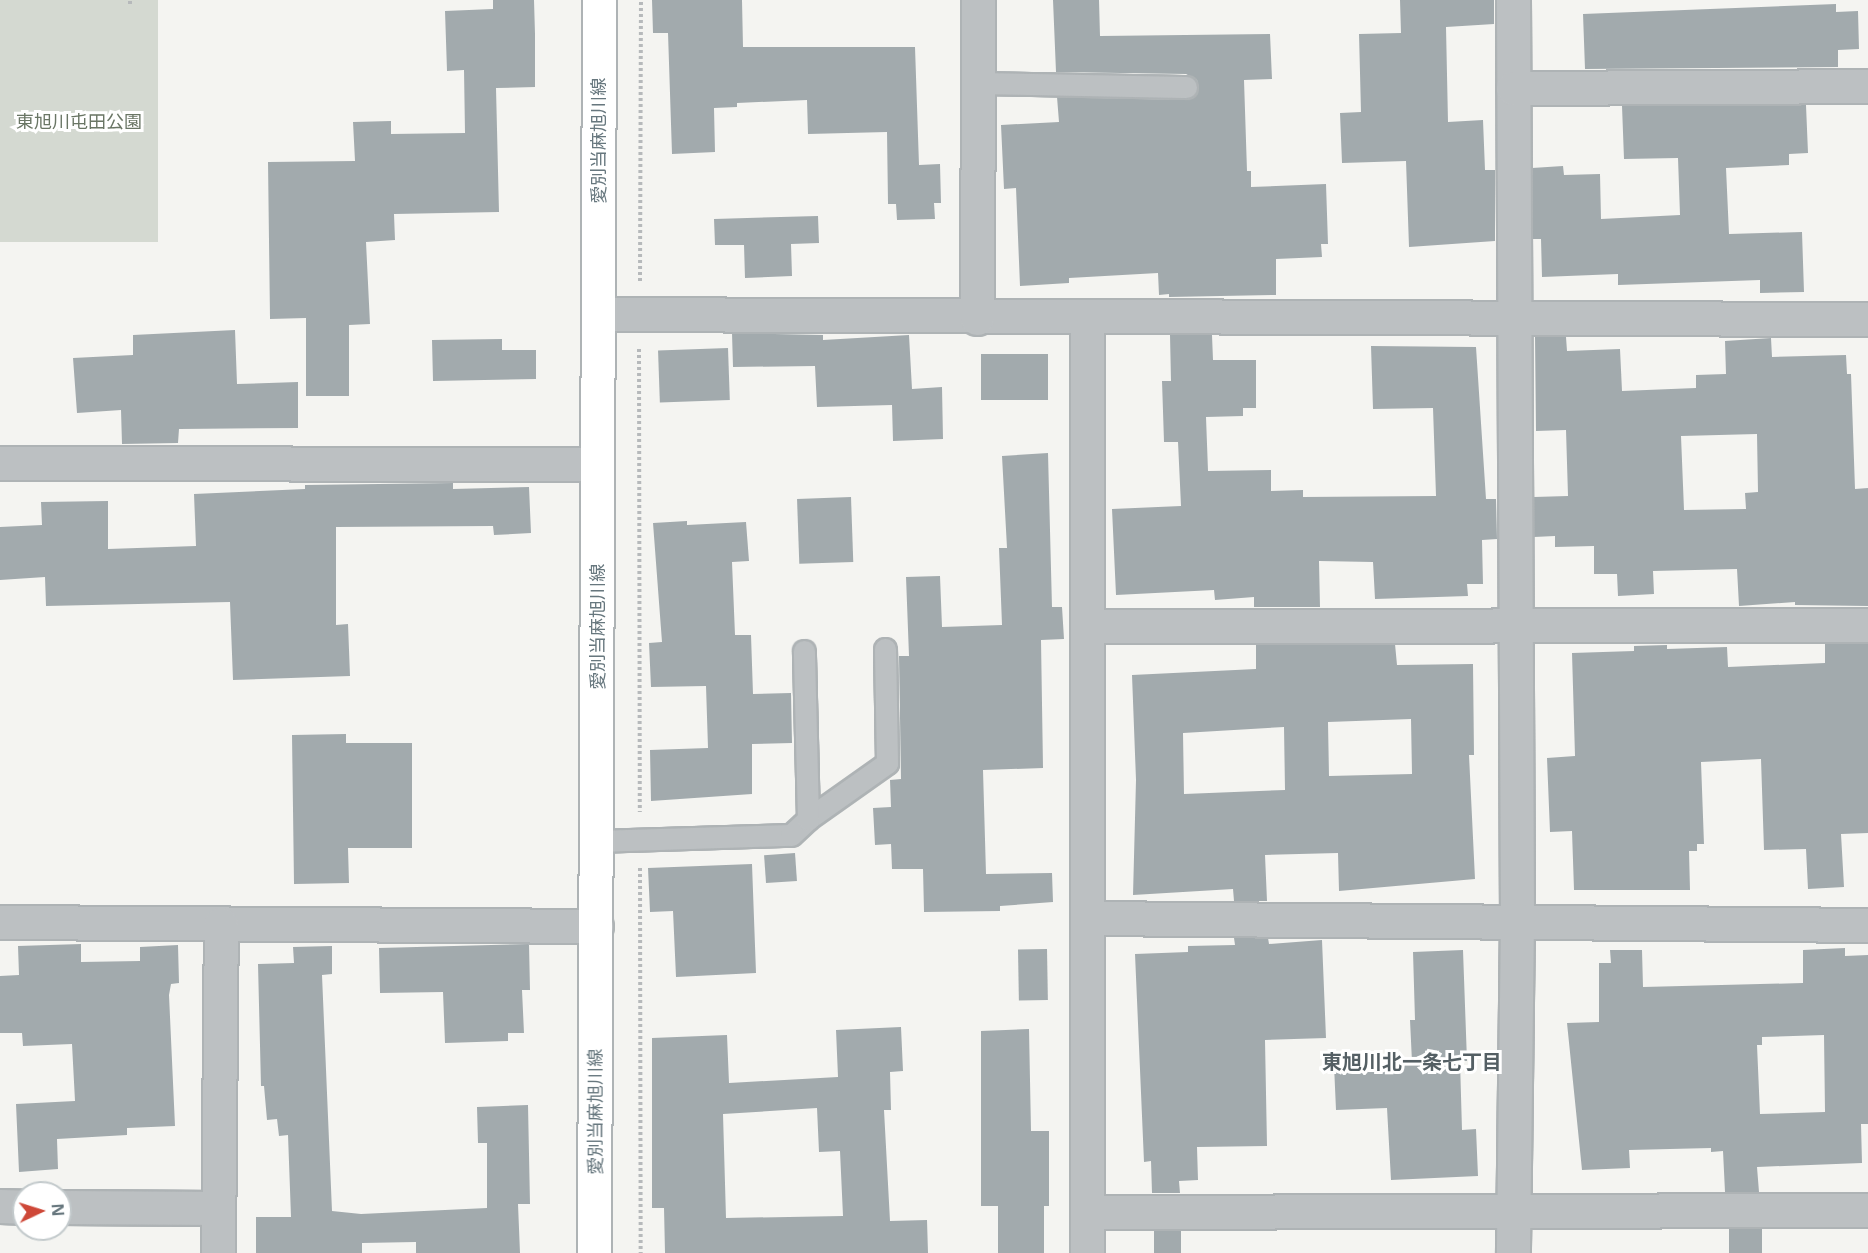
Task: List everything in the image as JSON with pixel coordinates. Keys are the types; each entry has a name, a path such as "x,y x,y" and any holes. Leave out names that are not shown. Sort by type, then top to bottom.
{"main road":[{"name":"愛別当麻旭川線","path":"594,1253 599,0"}],"street":[{"path":"977,318 978,0"},
{"path":"1513,0 1517,920 1514,1253"},
{"path":"1513,88 1868,86"},
{"path":"598,314 977,318 1868,319"},
{"path":"1087,318 1087,1253"},
{"path":"0,463 597,464"},
{"path":"1087,626 1868,625"},
{"path":"1087,918 1517,920 1868,925"},
{"path":"0,922 596,926"},
{"path":"218,1253 221,924"},
{"path":"72,1207 218,1208"},
{"path":"1087,1212 1868,1210"}],"lane":[{"path":"978,83 1186,87"},
{"path":"596,841 791,835 808,819 887,763 885,649"},
{"path":"804,651 808,819"}],"path":[{"path":"641,0 639,314 641,1253"}],"green space":[{"name":"東旭川屯田公園","path":"0,0 158,0 158,242 0,242"}],"building":[{"path":"493,0 534,0 535,34 535,87 496,88 499,212 394,214 395,240 366,242 370,324 349,325 349,396 306,396 306,318 270,319 268,162 355,161 353,122 391,121 391,134 465,133 464,70 447,71 445,11 493,9"},
{"path":"652,0 742,0 743,47 915,47 919,165 940,164 941,203 934,203 935,219 897,220 896,204 888,204 887,132 808,134 807,100 737,103 737,107 714,108 715,152 672,154 668,33 653,33"},
{"path":"1053,0 1099,0 1100,36 1270,34 1272,79 1244,80 1247,171 1251,171 1251,187 1326,184 1328,244 1321,244 1322,257 1276,259 1276,295 1169,297 1169,294 1159,295 1158,273 1069,278 1069,283 1020,286 1016,188 1004,189 1001,125 1059,122 1057,97 1186,100 1193,98 1199,88 1197,80 1186,74 1056,72"},
{"path":"1400,0 1494,0 1494,24 1446,27 1448,122 1483,120 1485,170 1495,170 1495,241 1409,247 1406,161 1342,163 1340,113 1361,112 1359,34 1401,33"},
{"path":"1836,4 1836,12 1858,11 1859,49 1838,50 1838,67 1585,69 1583,14"},
{"path":"1806,105 1808,153 1789,154 1789,165 1726,168 1729,234 1802,232 1804,292 1760,293 1760,280 1618,285 1618,274 1542,277 1541,239 1533,239 1532,168 1563,166 1564,175 1600,174 1601,219 1680,215 1678,158 1624,159 1622,106"},
{"path":"818,216 819,243 791,244 792,276 745,278 744,245 715,245 714,219"},
{"path":"235,330 237,384 298,382 298,428 179,429 178,443 122,444 121,410 77,413 73,358 133,355 133,335"},
{"path":"732,333 823,335 823,340 909,335 912,389 942,387 943,439 893,441 892,405 817,407 815,366 733,367"},
{"path":"1170,335 1212,335 1213,360 1256,360 1256,408 1243,408 1243,416 1206,417 1208,471 1271,470 1271,491 1303,490 1303,497 1436,496 1433,408 1373,409 1371,346 1476,347 1486,499 1496,499 1497,539 1482,540 1483,584 1467,584 1468,596 1375,599 1373,562 1319,561 1320,607 1254,607 1254,597 1215,600 1214,590 1116,595 1112,509 1181,506 1178,442 1164,442 1162,381 1171,381"},
{"path":"1535,336 1566,337 1567,351 1620,349 1622,391 1696,388 1696,375 1726,374 1725,341 1771,338 1772,357 1846,355 1847,374 1851,374 1855,489 1868,488 1868,606 1795,605 1795,602 1739,606 1737,569 1653,571 1654,594 1618,596 1617,574 1594,574 1594,546 1555,547 1555,536 1534,537 1534,497 1568,496 1566,430 1536,431","holes":["1757,434 1758,492 1745,493 1746,509 1684,510 1681,436"]},
{"path":"502,339 502,350 536,350 536,379 433,381 432,340"},
{"path":"728,348 730,400 660,402 658,350"},
{"path":"981,354 1048,354 1048,400 981,400"},
{"path":"1048,453 1052,607 1062,607 1064,639 1041,640 1043,768 983,770 986,874 1052,873 1053,902 1000,906 1000,911 924,912 923,869 892,869 891,844 875,845 873,808 891,807 890,780 901,779 899,656 909,656 906,577 940,576 942,627 1002,625 999,548 1007,548 1002,456"},
{"path":"453,483 453,489 529,487 531,533 494,535 493,526 336,527 336,625 348,624 350,676 233,680 230,602 46,606 45,577 0,580 0,527 42,525 41,502 108,501 108,549 196,546 194,494 305,489 305,485"},
{"path":"851,497 853,562 799,564 797,499"},
{"path":"687,521 687,525 746,522 749,561 732,562 735,635 751,635 753,694 791,693 792,743 752,744 752,794 651,801 650,750 708,748 706,686 651,687 649,643 662,642 653,523"},
{"path":"1395,644 1397,665 1473,664 1474,755 1469,755 1475,879 1339,891 1338,853 1265,855 1267,901 1234,901 1233,889 1133,895 1136,780 1132,675 1256,669 1256,645","holes":["1411,719 1412,774 1329,776 1328,722","1284,727 1285,790 1184,794 1183,733"]},
{"path":"1825,644 1868,644 1868,833 1841,834 1844,887 1808,889 1806,849 1764,850 1761,759 1701,762 1704,844 1697,844 1697,851 1689,851 1690,890 1574,890 1572,831 1550,832 1547,758 1575,756 1572,653 1634,651 1634,646 1667,645 1667,649 1727,647 1728,667 1825,663"},
{"path":"346,734 346,743 412,743 412,848 348,848 349,883 294,884 292,735"},
{"path":"795,853 797,881 766,883 764,855"},
{"path":"752,864 756,973 676,977 673,911 650,912 648,868"},
{"path":"1234,938 1268,938 1269,944 1322,940 1326,1038 1265,1040 1267,1146 1197,1147 1198,1180 1179,1181 1180,1193 1152,1193 1151,1161 1144,1162 1135,954 1188,952 1188,946 1235,945"},
{"path":"81,944 81,962 140,961 140,947 178,945 179,983 171,984 169,995 175,1126 127,1128 127,1135 57,1139 58,1169 19,1172 16,1104 75,1101 72,1044 23,1046 22,1033 0,1033 0,976 19,975 18,946"},
{"path":"529,944 530,990 522,990 524,1033 508,1033 508,1041 445,1043 443,992 380,993 379,948"},
{"path":"332,946 332,974 322,975 332,1211 361,1214 487,1208 487,1143 478,1143 477,1107 528,1105 530,1204 518,1204 520,1253 416,1253 416,1242 362,1243 362,1253 256,1253 256,1217 291,1217 288,1135 279,1136 277,1119 267,1120 264,1086 261,1086 258,964 294,963 293,947"},
{"path":"1845,948 1845,956 1868,955 1868,1124 1861,1124 1862,1163 1757,1167 1759,1192 1725,1192 1723,1151 1711,1152 1711,1148 1629,1150 1630,1168 1582,1170 1567,1023 1599,1022 1599,963 1611,963 1610,950 1642,950 1643,987 1803,983 1803,950","holes":["1824,1035 1825,1112 1760,1114 1757,1045 1762,1045 1762,1037"]},
{"path":"1047,949 1048,1000 1019,1000 1018,950"},
{"path":"1463,950 1467,1061 1460,1061 1462,1130 1476,1129 1478,1176 1391,1180 1387,1108 1336,1110 1334,1065 1412,1062 1410,1020 1415,1020 1413,952"},
{"path":"901,1027 903,1071 890,1072 891,1110 884,1110 890,1221 927,1220 928,1253 665,1253 664,1208 652,1208 652,1038 727,1035 729,1083 838,1077 836,1030","holes":["817,1108 819,1152 840,1151 843,1216 726,1218 723,1114"]},
{"path":"1029,1029 1031,1131 1049,1131 1049,1206 1044,1206 1044,1253 998,1253 998,1206 981,1206 981,1031"},
{"path":"1729,1229 1762,1229 1762,1253 1729,1253"},
{"path":"1154,1231 1181,1231 1181,1253 1154,1253"}],"district":[{"name":"東旭川北一条七丁目","path":"1412,1061"}]}
